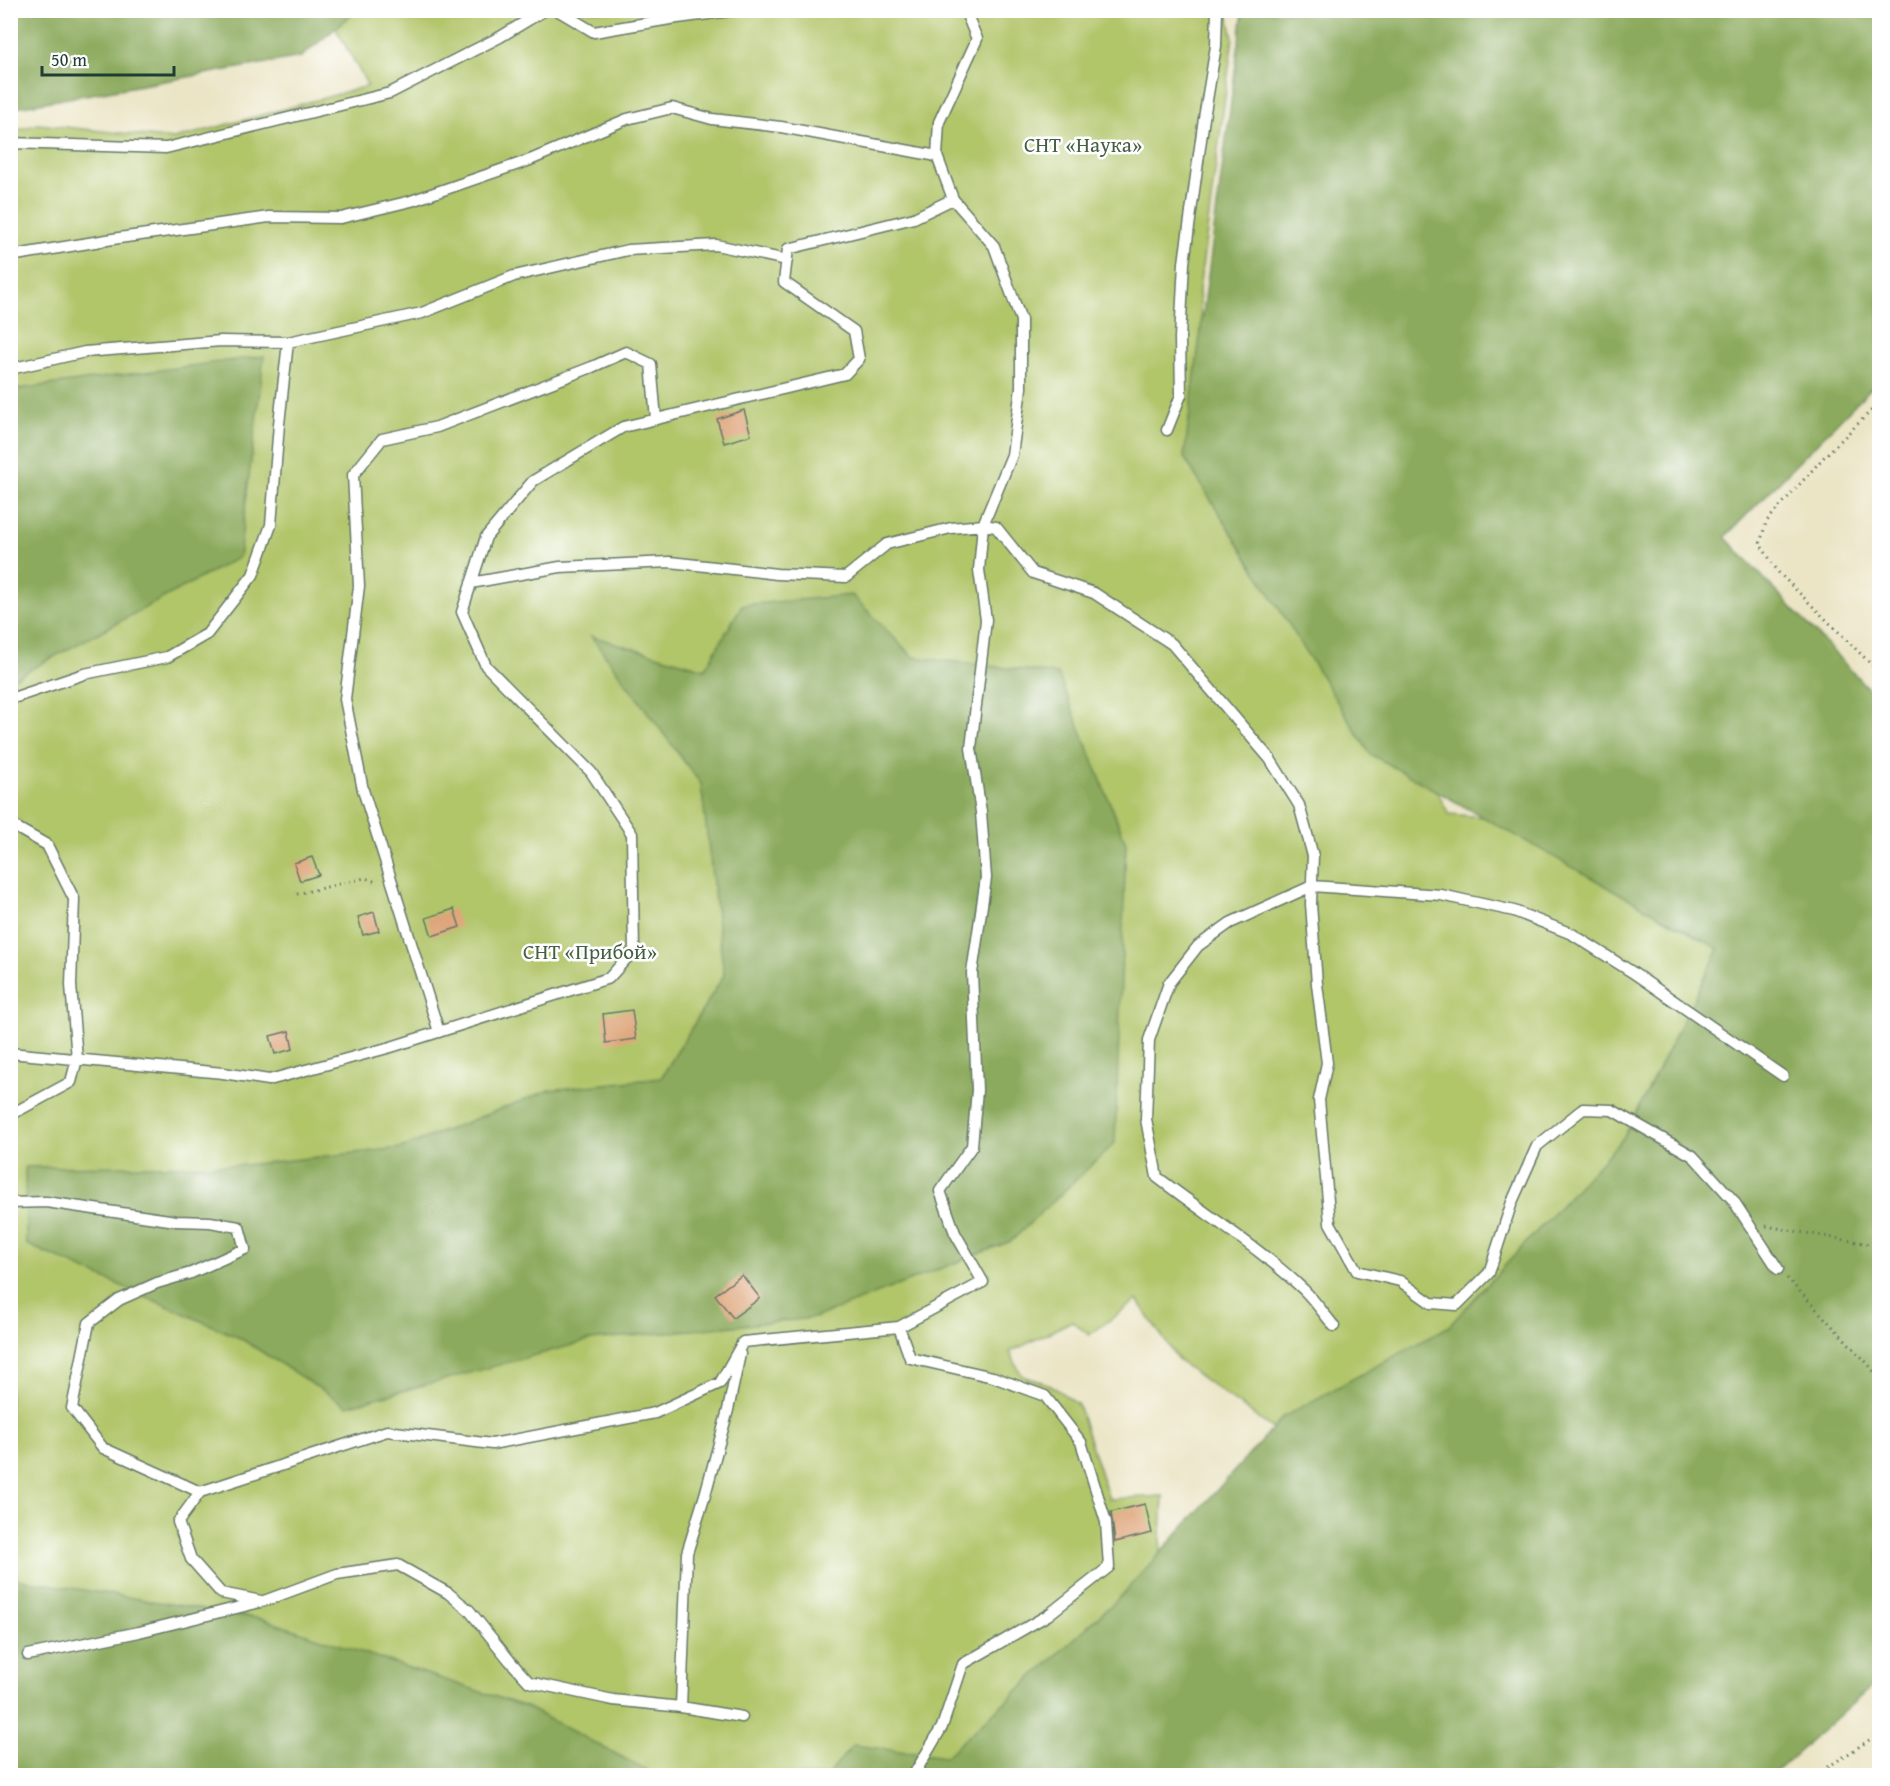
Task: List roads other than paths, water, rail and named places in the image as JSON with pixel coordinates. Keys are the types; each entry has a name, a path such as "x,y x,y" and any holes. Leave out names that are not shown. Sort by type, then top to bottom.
{"lane":[{"path":"10,143 166,148 390,93 500,37 545,10"},
{"path":"557,10 594,32 738,10"},
{"path":"743,1342 899,1327 983,1282 955,1233 940,1191 972,1146 977,1090 972,973 986,878 981,812 971,748 986,620 979,570 984,525 1012,455 1021,388 1021,320 994,246 953,199 937,156 939,122 977,39 965,10"},
{"path":"1167,430 1181,395 1180,338 1184,263 1216,46 1217,10"},
{"path":"10,256 118,238 269,218 340,218 411,201 530,160 627,119 672,108 711,119 781,127 937,156"},
{"path":"10,1053 223,1072 269,1080 439,1032 609,978 634,950 633,834 591,772 486,666 462,612 486,537 533,481 623,427 845,374 860,359 854,331 784,282 788,249 915,218 953,199"},
{"path":"10,369 85,352 221,341 288,342 422,313 514,276 628,250 716,245 787,260"},
{"path":"10,699 84,674 167,657 207,634 214,626 253,575 271,525 288,342"},
{"path":"439,1032 363,789 345,699 359,586 353,475 382,439 437,426 626,352 651,364 656,419"},
{"path":"471,583 560,567 670,562 777,574 846,577 886,544 951,528 984,525 996,527 1033,573 1094,593 1172,644 1270,759 1299,805 1313,856 1311,904 1317,984 1327,1063 1319,1100 1330,1223 1357,1271 1400,1281 1431,1303 1457,1305 1489,1273 1512,1202 1537,1146 1584,1109 1612,1110 1693,1156 1733,1200 1778,1269"},
{"path":"10,824 47,845 74,899 71,985 77,1059 71,1082 10,1115"},
{"path":"1334,1326 1306,1292 1264,1255 1203,1213 1157,1177 1146,1119 1149,1040 1169,983 1198,946 1230,923 1312,886 1442,895 1514,911 1572,934 1632,972 1783,1076"},
{"path":"10,1203 46,1202 176,1221 210,1222 239,1227 245,1250 119,1300 89,1323 72,1408 103,1448 200,1492"},
{"path":"899,1327 910,1358 993,1377 1045,1396 1081,1442 1106,1522 1108,1567 1048,1615 963,1665 942,1727 914,1776"},
{"path":"264,1601 221,1593 191,1559 178,1522 200,1492 387,1431 492,1444 655,1413 720,1383 743,1342"},
{"path":"681,1707 687,1553 728,1410 743,1342"},
{"path":"28,1655 139,1632 264,1601 337,1574 398,1564 448,1593 469,1610 529,1682 613,1700 681,1707 742,1717"}],"park label":[{"name":"СНТ «Наука»","path":"1083,145"},
{"name":"СНТ «Прибой»","path":"590,952"}]}
